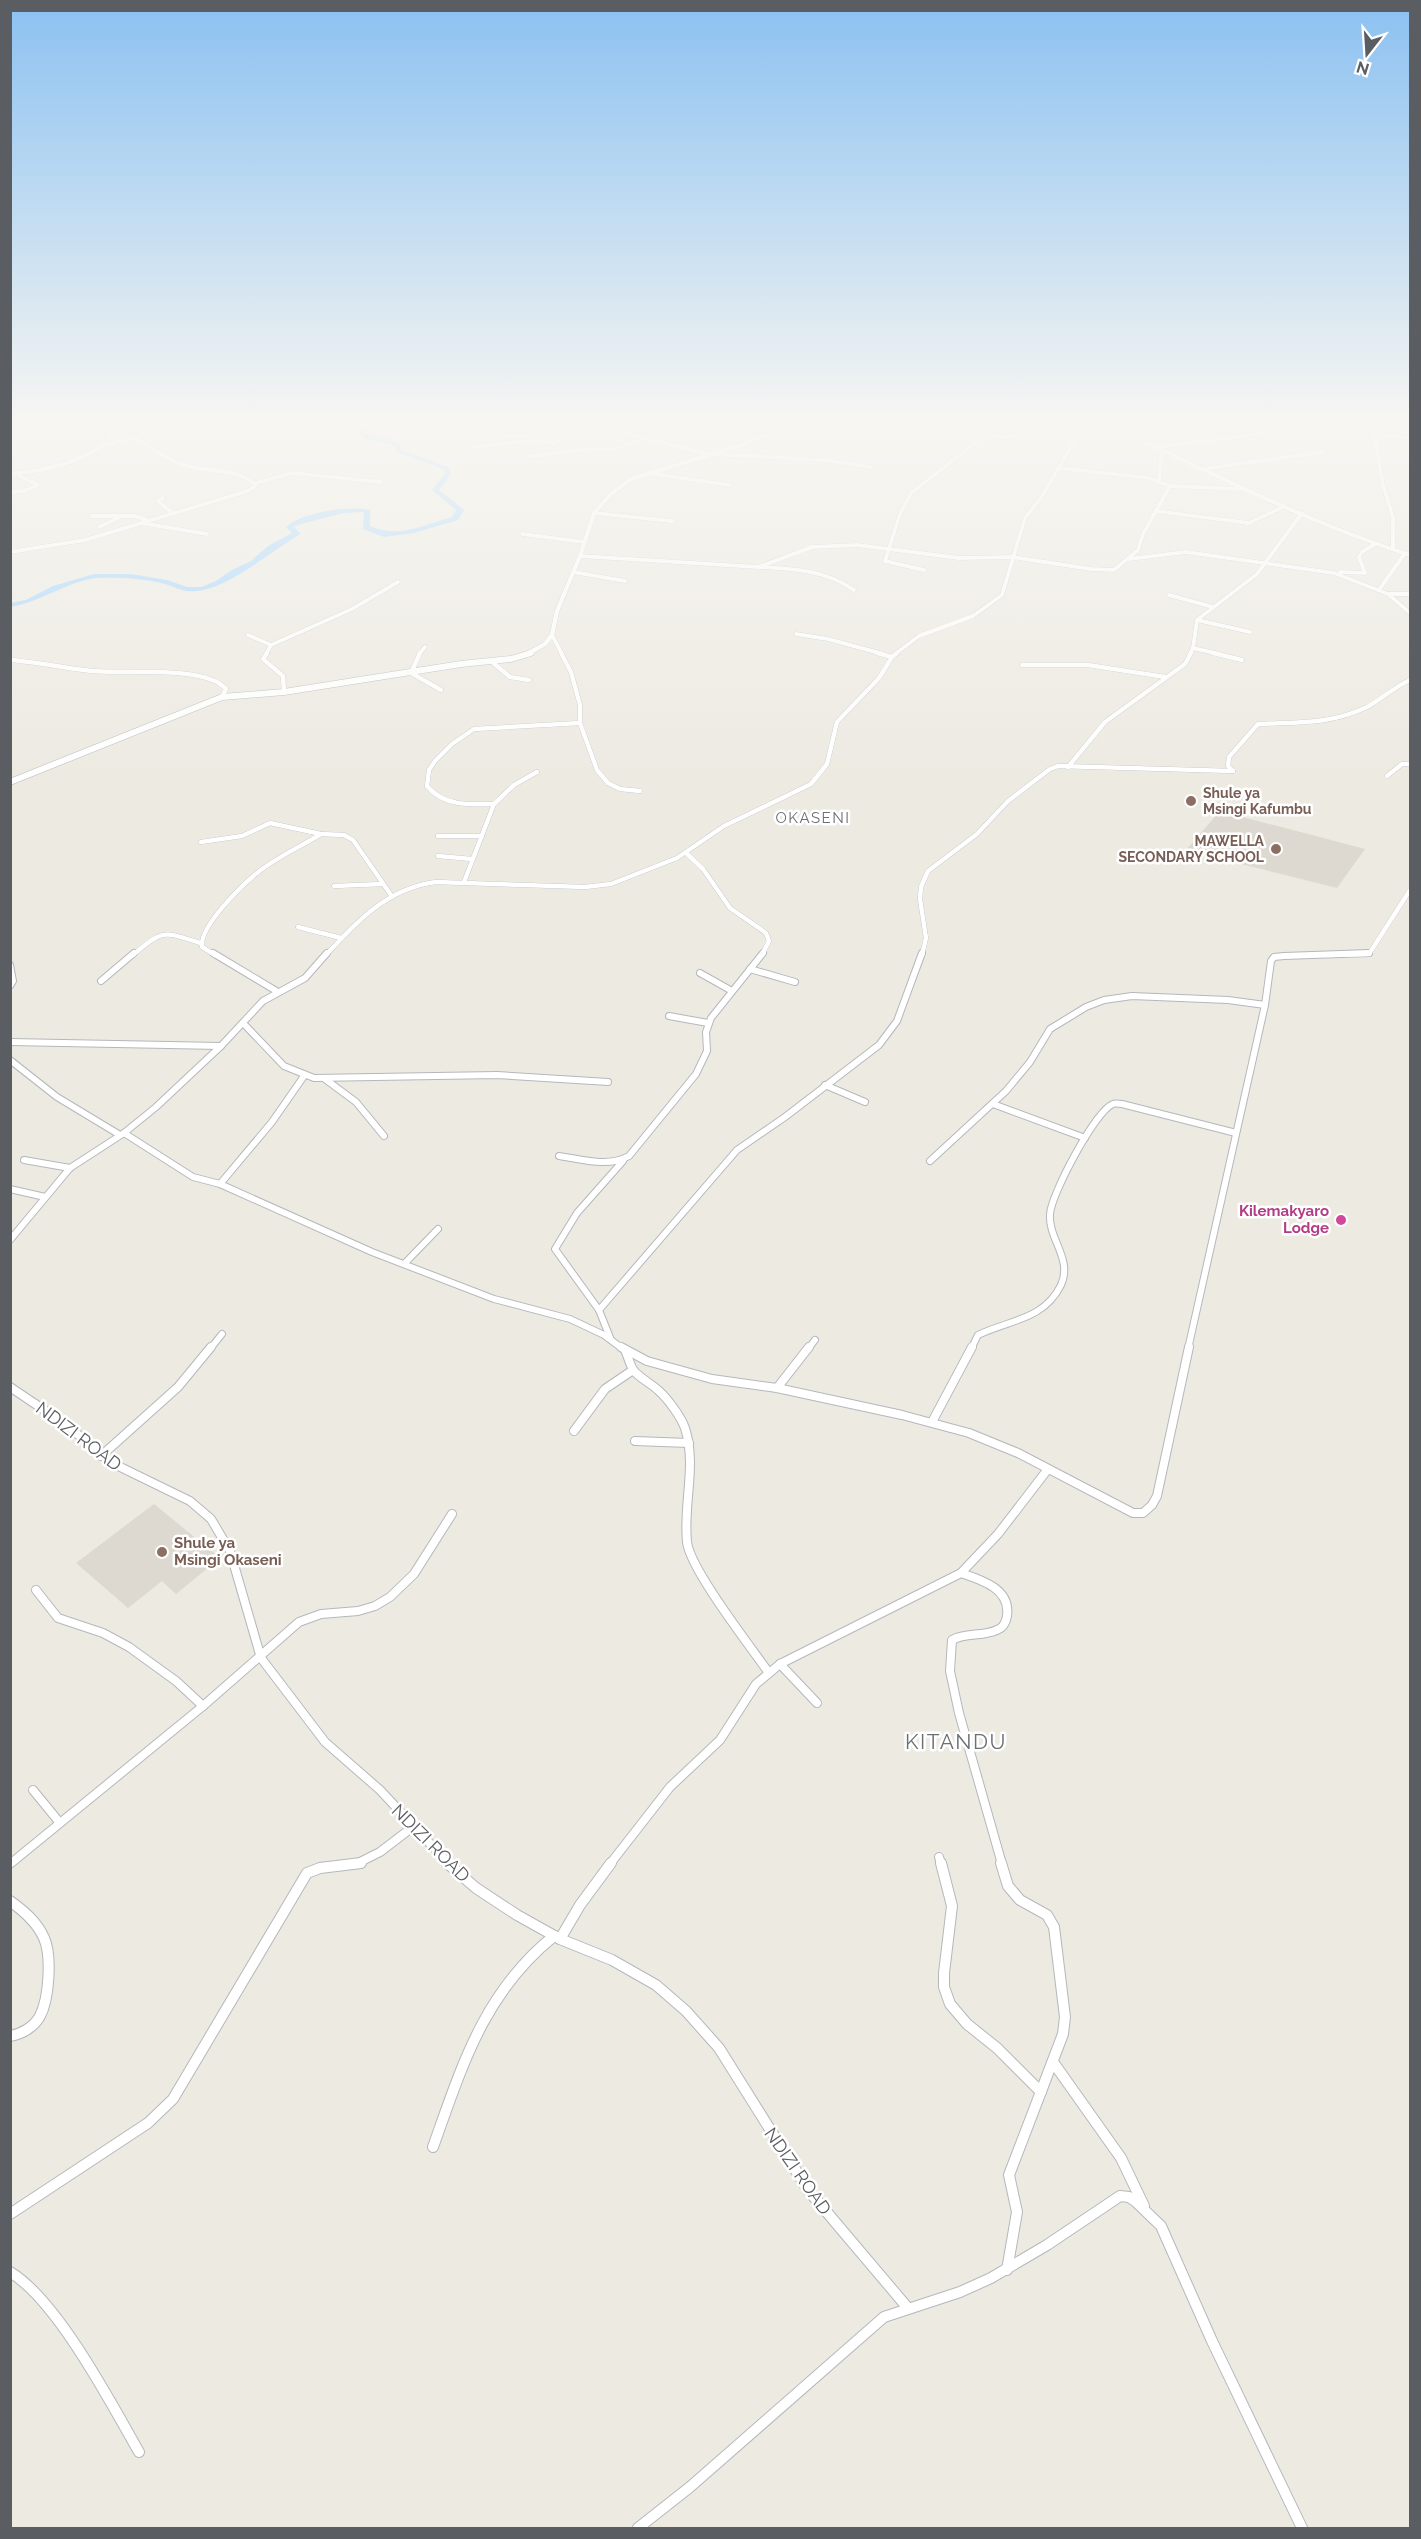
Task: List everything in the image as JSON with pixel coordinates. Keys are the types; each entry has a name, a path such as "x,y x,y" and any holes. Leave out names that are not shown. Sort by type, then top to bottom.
{"street":[{"path":"10,552 73,542"},
{"path":"10,782 222,697 284,692 531,653 545,644 552,635 557,611 584,542"},
{"path":"892,542 885,561 924,570"},
{"path":"10,1240 70,1168 122,1134 156,1107 221,1046 263,1001 305,978 358,920 391,894 426,882 611,885 686,853 724,826 811,784 827,764 837,722 879,678 892,657 919,636 973,616 1000,598 1018,542"},
{"path":"758,567 806,549 827,545 891,548 959,558 1012,557 1107,571 1114,570 1129,560 1141,542"},
{"path":"1068,767 1105,722 1165,677 1181,668 1193,648 1197,620 1250,580 1280,542"},
{"path":"1371,542 1408,554"},
{"path":"1393,542 1393,549"},
{"path":"1129,560 1186,552 1334,573 1365,573 1359,557 1362,552 1375,544"},
{"path":"1379,590 1397,567 1400,557 1408,554"},
{"path":"580,556 758,567 816,573 840,580 854,590"},
{"path":"573,572 625,581"},
{"path":"1334,573 1388,594 1410,613"},
{"path":"284,692 283,676 263,658 271,645 338,618 398,582"},
{"path":"1388,594 1410,594"},
{"path":"1169,595 1213,607"},
{"path":"1197,620 1250,632"},
{"path":"796,634 817,636 892,657"},
{"path":"248,635 271,645"},
{"path":"552,635 571,672 586,744 602,777 620,789 640,791"},
{"path":"411,673 417,657 425,647"},
{"path":"1193,648 1242,660"},
{"path":"10,660 47,662 103,672 169,671 222,684 226,689 222,697"},
{"path":"491,661 510,677 529,680"},
{"path":"1022,665 1088,665 1165,677"},
{"path":"411,673 441,690"},
{"path":"599,1310 737,1150 785,1117 879,1045 897,1021 925,946 926,938 920,900 921,887 928,871 977,834 1008,801 1027,786 1050,769 1068,767 1154,771 1233,771 1228,766 1229,757 1258,724 1331,722 1368,706 1398,685 1410,680"},
{"path":"494,804 461,802 435,795 427,786 429,770 443,752 474,729 580,723"},
{"path":"1388,776 1402,764 1410,764"},
{"path":"464,882 494,804 514,785 537,772"},
{"path":"201,842 242,836 270,823 321,834 344,835 353,840 391,894"},
{"path":"200,943 208,925 257,873 321,834"},
{"path":"438,836 482,836"},
{"path":"611,1340 594,1299 567,1269 555,1249 577,1214 696,1074 707,1051 708,1023 768,944 766,933 730,908 704,869 686,853"},
{"path":"438,856 472,859"},
{"path":"334,886 383,884"},
{"path":"10,1060 57,1097 193,1177 220,1184 280,1209 372,1252 494,1299 570,1318 625,1350 673,1370 777,1388 932,1422 969,1433 1018,1453 1133,1513 1143,1513 1152,1505 1157,1496 1199,1293 1265,1005 1271,961 1274,957 1369,954 1410,890"},
{"path":"298,927 340,938"},
{"path":"101,981 157,935 172,934 200,943 223,961 278,992"},
{"path":"10,965 13,981 10,986"},
{"path":"750,969 795,982"},
{"path":"700,973 732,991"},
{"path":"930,1161 993,1104 1030,1062 1050,1029 1086,1007 1104,1000 1132,996 1228,1000 1265,1005"},
{"path":"669,1016 708,1023"},
{"path":"243,1023 284,1066 304,1076 325,1079 497,1075 608,1082"},
{"path":"10,1041 221,1046"},
{"path":"220,1184 272,1122 304,1076"},
{"path":"325,1079 356,1102 384,1136"},
{"path":"825,1085 865,1102"},
{"path":"993,1104 1084,1138"},
{"path":"932,1422 978,1335 1031,1317 1043,1307 1062,1282 1064,1264 1050,1212 1084,1138 1112,1104 1142,1108 1236,1133"},
{"path":"559,1156 610,1162 626,1159"},
{"path":"24,1160 70,1168"},
{"path":"10,1189 45,1197"},
{"path":"405,1263 438,1229"},
{"path":"102,1456 178,1387 222,1334"},
{"path":"777,1388 815,1340"},
{"path":"625,1350 633,1370 652,1383 668,1401 684,1425 690,1443 691,1466 684,1530 687,1545 694,1562 718,1600 769,1673"},
{"path":"574,1431 600,1392 616,1379 633,1370"},
{"name":"NDIZI ROAD","path":"10,1387 68,1426 102,1456 123,1470 190,1501 211,1520 230,1551 261,1658 325,1742 380,1790 451,1867 476,1888 517,1915 557,1937 612,1960 656,1985 686,2011 719,2048 808,2190 907,2307"},
{"path":"635,1441 690,1443"},
{"path":"433,2147 459,2077 502,1988 528,1958 557,1937 670,1787 720,1740 756,1684 780,1664 961,1573 998,1534 1048,1469"},
{"path":"10,1864 261,1658 299,1622 311,1616 372,1607 394,1595 413,1578 452,1514"},
{"path":"961,1573 999,1591 1008,1604 1006,1622 1000,1628 986,1634 954,1637 951,1643 950,1671 970,1758 1008,1886 1020,1900 1047,1915 1054,1927 1065,2018 1063,2034 1009,2175 1017,2212 1007,2271"},
{"path":"36,1590 58,1618 103,1633 129,1647 176,1681 203,1706"},
{"path":"780,1664 817,1703"},
{"path":"33,1790 60,1823"},
{"path":"10,2214 148,2123 173,2099 307,1873 323,1866 355,1865 366,1861 414,1826"},
{"path":"939,1857 952,1906 944,1973 944,1987 950,2004 967,2024 997,2049 1041,2092"},
{"path":"10,1901 33,1920 45,1941 47,1968 41,2016 29,2028 10,2036"},
{"path":"1053,2062 1121,2158 1130,2173 1144,2208"},
{"path":"638,2529 690,2487 884,2317 907,2307 946,2298 1007,2271 1120,2196 1129,2197 1144,2208 1161,2226 1212,2341 1302,2529"},
{"path":"10,2272 40,2298 68,2335 103,2386 139,2452"}],"shaded area":[{"name":"MAWELLA SECONDARY SCHOOL","path":"1220,811 1365,849 1337,888 1186,850"},
{"path":"154,1504 220,1558 176,1594 162,1581 128,1608 76,1563"}],"waterway":[{"path":"10,605 28,602 56,588 94,576 131,576 167,582 186,589 202,589 219,583 254,563 280,542"}],"place":[{"name":"Shule ya Msingi Kafumbu","path":"1191,801"},
{"name":"MAWELLA SECONDARY SCHOOL","path":"1276,849"},
{"name":"Kilemakyaro Lodge","path":"1341,1220"},
{"name":"Shule ya Msingi Okaseni","path":"162,1552"}],"district":[{"name":"OKASENI","path":"813,818"},
{"name":"KITANDU","path":"956,1741"}]}
